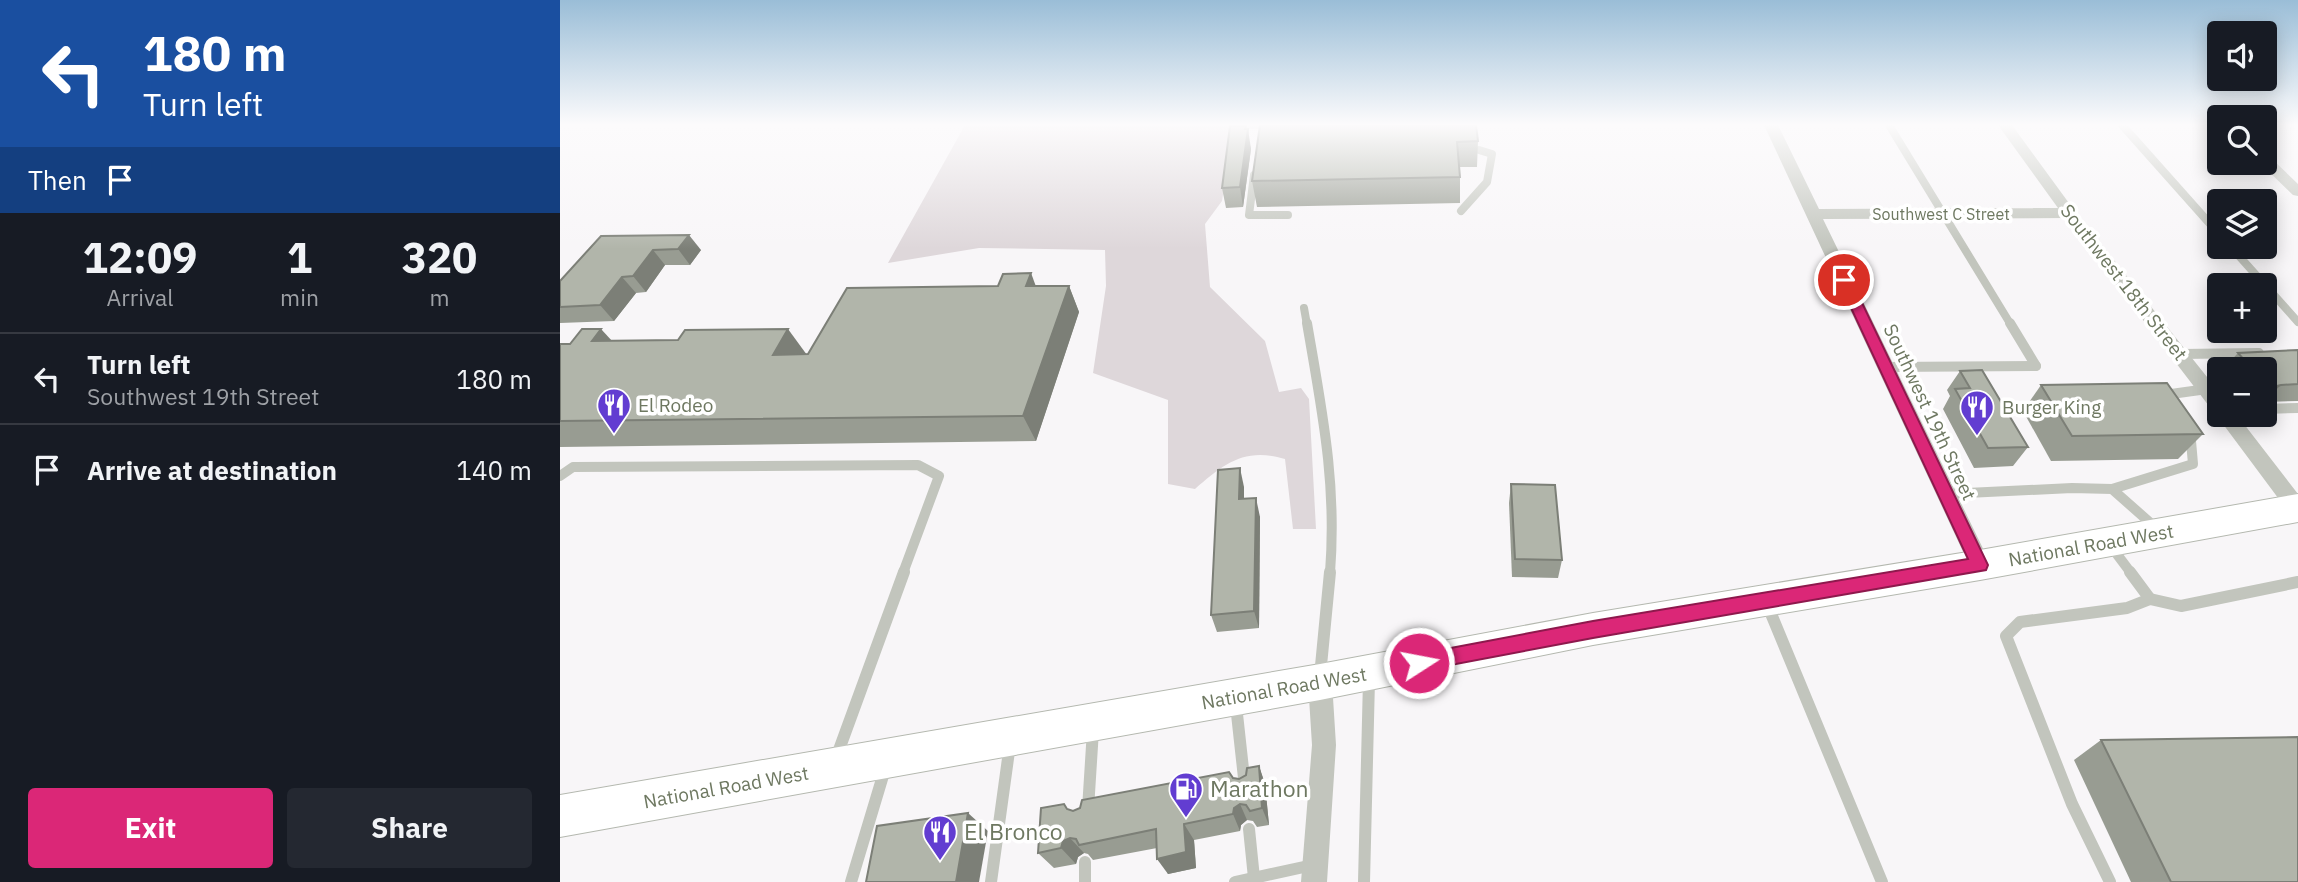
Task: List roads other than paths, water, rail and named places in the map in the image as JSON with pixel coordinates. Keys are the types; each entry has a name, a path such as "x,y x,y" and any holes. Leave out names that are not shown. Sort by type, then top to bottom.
{"main road":[{"name":"National Road West","path":"560,816 1320,682 1593,629 2298,509"}],"street":[{"name":"Southwest 19th Street","path":"1790,166 1980,565"},
{"name":"Southwest 18th Street","path":"2035,166 2207,388"},
{"path":"2277,172 2298,192"},
{"name":"Southwest C Street","path":"1813,214 2069,213"},
{"path":"2236,427 2298,509"},
{"path":"1314,874 1324,746 1320,682"}],"lane":[{"path":"1255,166 1249,215 1288,215"},
{"path":"1461,211 1487,182 1490,166"},
{"path":"1886,367 2036,366 1914,166"},
{"path":"2159,166 2207,221"},
{"path":"2242,259 2298,322"},
{"path":"1304,308 1325,414 1332,487 1332,558 1320,682"},
{"path":"2180,354 2272,352"},
{"path":"2170,407 2163,395 2207,388"},
{"path":"2277,409 2298,408"},
{"path":"1946,494 2072,488 2112,489 2193,464 2191,441 2184,430"},
{"path":"560,476 573,467 918,465 939,476 832,768"},
{"path":"2112,489 2161,532"},
{"path":"2108,542 2150,599"},
{"path":"2110,882 2072,804 2006,636 2020,622 2127,608 2150,599 2182,606 2298,582"},
{"path":"1765,601 1882,882"},
{"path":"1364,882 1369,672"},
{"path":"1235,697 1245,788"},
{"path":"1087,819 1094,722"},
{"path":"991,882 1011,737"},
{"path":"851,882 888,758"},
{"path":"1249,829 1254,878"},
{"path":"1085,882 1086,862"},
{"path":"1234,882 1314,874"}],"place":[{"name":"El Rodeo","path":"614,435"},
{"name":"Burger King","path":"1977,437"},
{"name":"Marathon","path":"1186,819"},
{"name":"El Bronco","path":"940,862"}]}
